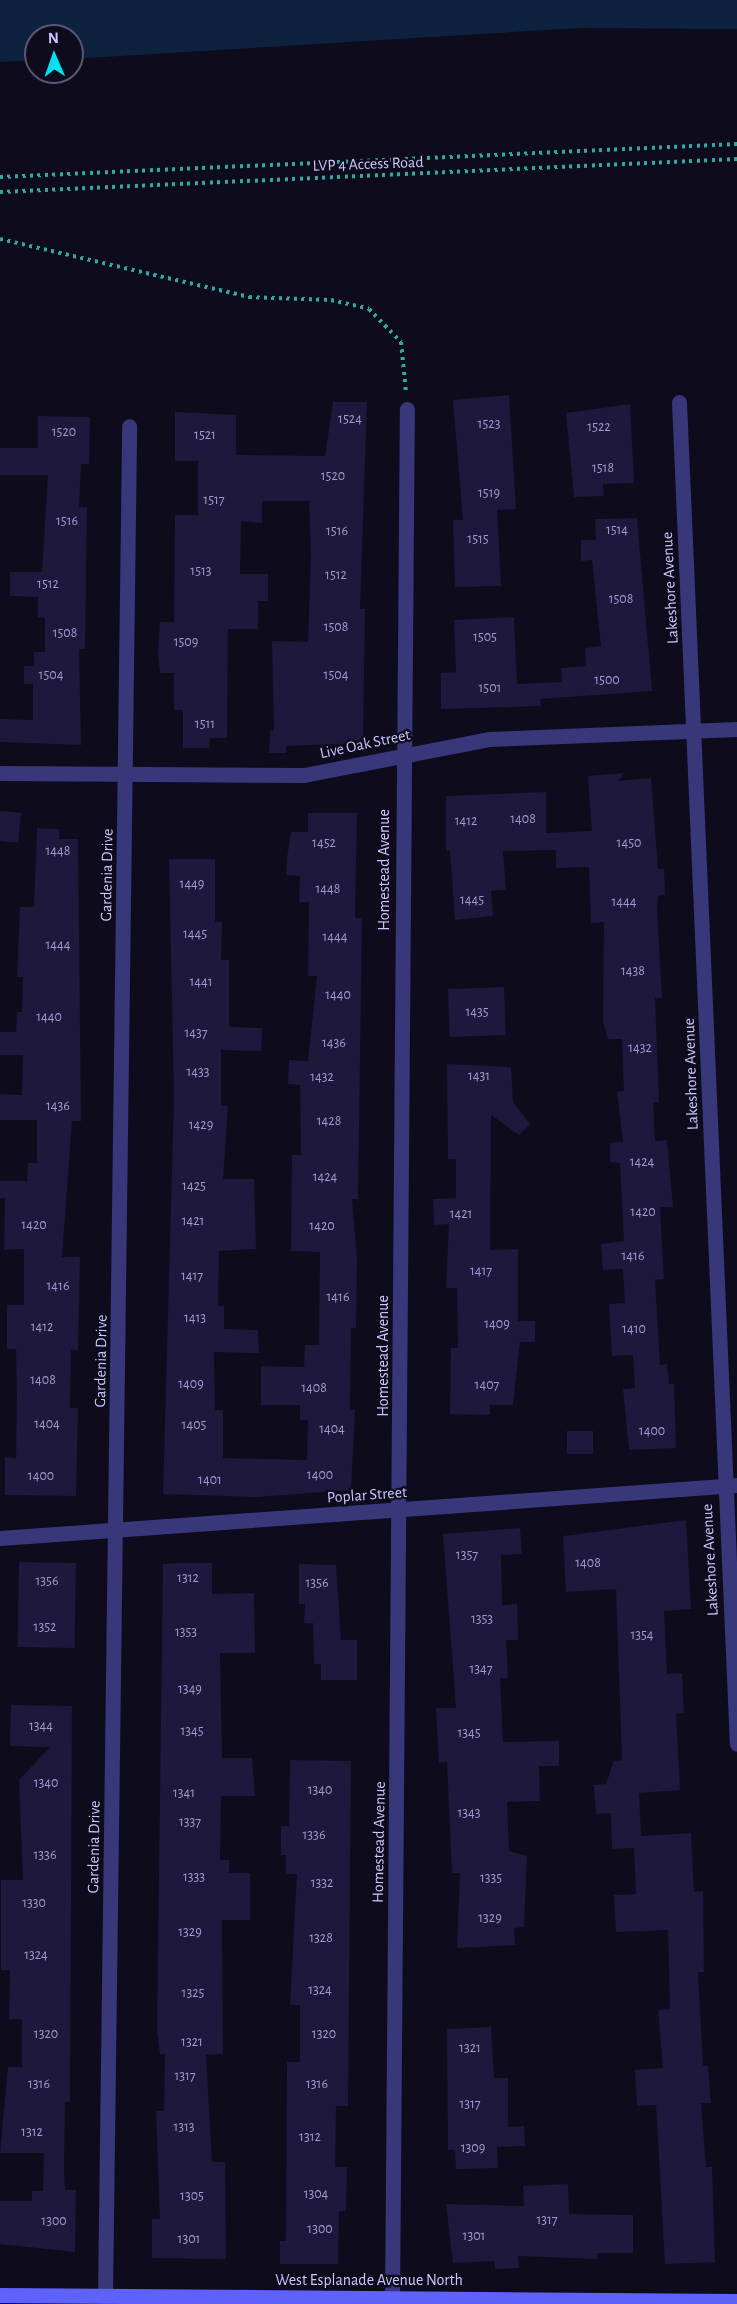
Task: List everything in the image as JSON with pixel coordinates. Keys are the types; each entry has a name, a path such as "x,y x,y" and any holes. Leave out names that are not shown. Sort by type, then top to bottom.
{"main road":[{"name":"West Esplanade Avenue North","path":"0,2295 392,2301 737,2301"}],"street":[{"name":"Lakeshore Avenue","path":"679,402 731,1485 737,1744"},
{"name":"Homestead Avenue","path":"392,2301 401,1511 403,755 407,409"},
{"name":"Gardenia Drive","path":"105,2296 117,1533 129,426"},
{"name":"Live Oak Street","path":"0,773 304,775 489,739 737,729"},
{"name":"Poplar Street","path":"0,1538 117,1533 731,1485"}],"path":[{"path":"0,177 737,144"},
{"name":"LVP 4 Access Road","path":"0,192 737,159"},
{"path":"0,239 249,297 331,300 369,309 401,342 407,409"}],"water":[{"path":"0,0 737,0 737,29 579,28 84,58 84,24 24,24 24,61 0,62"}],"building":[{"path":"509,395 516,509 497,510 501,586 455,587 453,520 463,520 453,400"},
{"path":"333,402 367,402 360,609 365,609 363,743 286,746 286,753 269,753 270,731 274,731 272,641 308,642 311,554 309,501 262,501 262,523 241,521 240,574 268,574 268,601 258,601 258,629 228,629 227,738 210,738 209,748 183,748 183,710 174,710 174,673 160,673 158,652 160,622 174,622 175,515 198,515 198,461 175,461 175,412 236,415 236,455 325,456"},
{"path":"630,404 634,483 603,484 604,496 574,497 566,413"},
{"path":"38,416 90,417 89,464 81,464 79,507 87,507 85,649 79,649 81,745 0,742 0,719 33,720 33,684 24,684 24,666 34,666 34,652 45,652 45,618 38,617 38,597 10,596 10,572 42,572 48,475 0,475 0,448 38,448"},
{"path":"637,518 652,691 540,699 541,706 441,709 441,673 456,672 454,620 514,617 517,684 562,682 561,668 586,666 585,648 601,646 592,560 581,561 581,540 596,540 595,519"},
{"path":"624,773 618,781 651,778 658,869 664,869 665,895 658,896 657,908 662,998 655,998 659,1102 653,1102 655,1141 667,1140 673,1207 660,1207 664,1279 655,1280 660,1365 667,1364 669,1384 674,1384 676,1448 629,1450 623,1389 635,1388 633,1355 612,1356 609,1304 625,1303 623,1269 603,1270 601,1244 624,1241 620,1163 610,1162 610,1143 623,1142 617,1092 624,1091 622,1039 608,1039 603,1022 604,922 591,923 589,867 556,868 556,850 503,851 506,890 491,891 493,916 455,920 450,851 446,851 446,796 546,792 546,833 592,831 588,776"},
{"path":"0,811 21,813 18,843 0,841"},
{"path":"308,813 357,813 355,918 362,918 358,1199 352,1199 357,1258 356,1328 351,1328 350,1410 355,1410 351,1490 257,1497 163,1494 174,1098 169,859 215,859 215,922 222,922 221,960 229,960 229,1027 262,1028 261,1051 221,1050 221,1106 228,1106 223,1179 254,1179 256,1249 219,1251 218,1306 224,1306 224,1329 258,1330 259,1353 214,1352 215,1410 223,1410 223,1458 307,1460 308,1420 300,1420 300,1405 261,1405 261,1366 304,1367 305,1345 319,1345 320,1252 291,1251 292,1155 301,1155 300,1085 288,1084 289,1060 308,1061 317,976 308,976 309,902 299,902 300,876 286,875 291,832 308,832"},
{"path":"37,828 59,829 59,839 78,839 81,1121 72,1121 62,1257 80,1257 78,1350 71,1350 70,1408 78,1408 76,1496 5,1495 5,1457 16,1458 17,1392 16,1349 7,1349 7,1305 24,1305 24,1249 4,1250 5,1198 0,1198 0,1181 27,1181 28,1163 37,1163 37,1120 0,1120 0,1094 22,1095 23,1055 0,1055 0,1032 16,1032 17,1012 22,1012 23,977 17,977 20,907 34,907"},
{"path":"504,987 506,1035 450,1037 448,989"},
{"path":"447,1064 511,1067 513,1102 530,1124 519,1135 491,1115 490,1250 518,1249 518,1321 535,1321 535,1342 520,1342 513,1405 490,1405 490,1415 450,1414 451,1348 458,1348 457,1288 446,1288 449,1224 434,1225 433,1199 456,1198 456,1159 448,1159"},
{"path":"567,1431 593,1431 593,1454 567,1454"},
{"path":"686,1520 691,1609 664,1611 667,1674 682,1673 684,1713 676,1714 680,1790 639,1793 641,1836 691,1833 694,1892 703,1891 704,1972 698,1972 703,2066 708,2066 711,2103 701,2103 706,2167 712,2167 715,2262 665,2264 656,2105 637,2106 635,2070 663,2068 658,2010 670,2009 668,1930 616,1932 614,1895 636,1894 634,1848 612,1849 611,1813 596,1814 594,1785 606,1784 614,1761 622,1760 616,1589 566,1592 563,1536"},
{"path":"520,1528 522,1554 501,1555 502,1605 517,1604 518,1640 506,1640 508,1678 500,1678 503,1742 559,1741 559,1766 539,1766 540,1801 507,1802 509,1851 527,1856 524,1927 514,1928 515,1945 457,1948 460,1873 452,1873 447,1762 439,1763 436,1708 456,1708 443,1534"},
{"path":"19,1562 76,1563 75,1648 18,1647"},
{"path":"212,1563 212,1594 254,1593 255,1653 220,1653 222,1758 252,1758 255,1796 221,1796 220,1860 229,1860 229,1873 250,1873 250,1920 222,1920 223,2054 206,2055 212,2162 225,2162 226,2259 152,2258 152,2219 160,2219 156,2111 164,2111 165,2054 160,2054 157,2031 163,1564"},
{"path":"299,1564 336,1565 341,1640 357,1640 357,1680 321,1680 321,1664 314,1664 313,1623 304,1623 305,1604 299,1604"},
{"path":"11,1705 72,1706 70,2102 65,2102 64,2168 65,2190 76,2190 75,2252 0,2244 0,2201 32,2201 32,2191 43,2191 44,2153 0,2153 8,2067 22,2067 22,2019 9,2019 10,1970 1,1970 1,1880 23,1880 19,1780 50,1747 10,1746"},
{"path":"290,1760 351,1761 348,2106 336,2106 335,2167 347,2167 346,2211 339,2211 338,2264 280,2264 280,2241 286,2241 287,2062 300,2062 300,2005 290,2005 297,1874 286,1874 286,1855 281,1855 281,1826 289,1826"},
{"path":"491,2027 494,2078 508,2078 508,2127 524,2126 525,2146 497,2147 498,2168 456,2169 455,2150 448,2150 447,2029"},
{"path":"568,2184 569,2214 633,2215 633,2253 597,2253 597,2259 518,2256 519,2268 495,2269 494,2261 453,2263 446,2204 524,2206 523,2186"}]}
